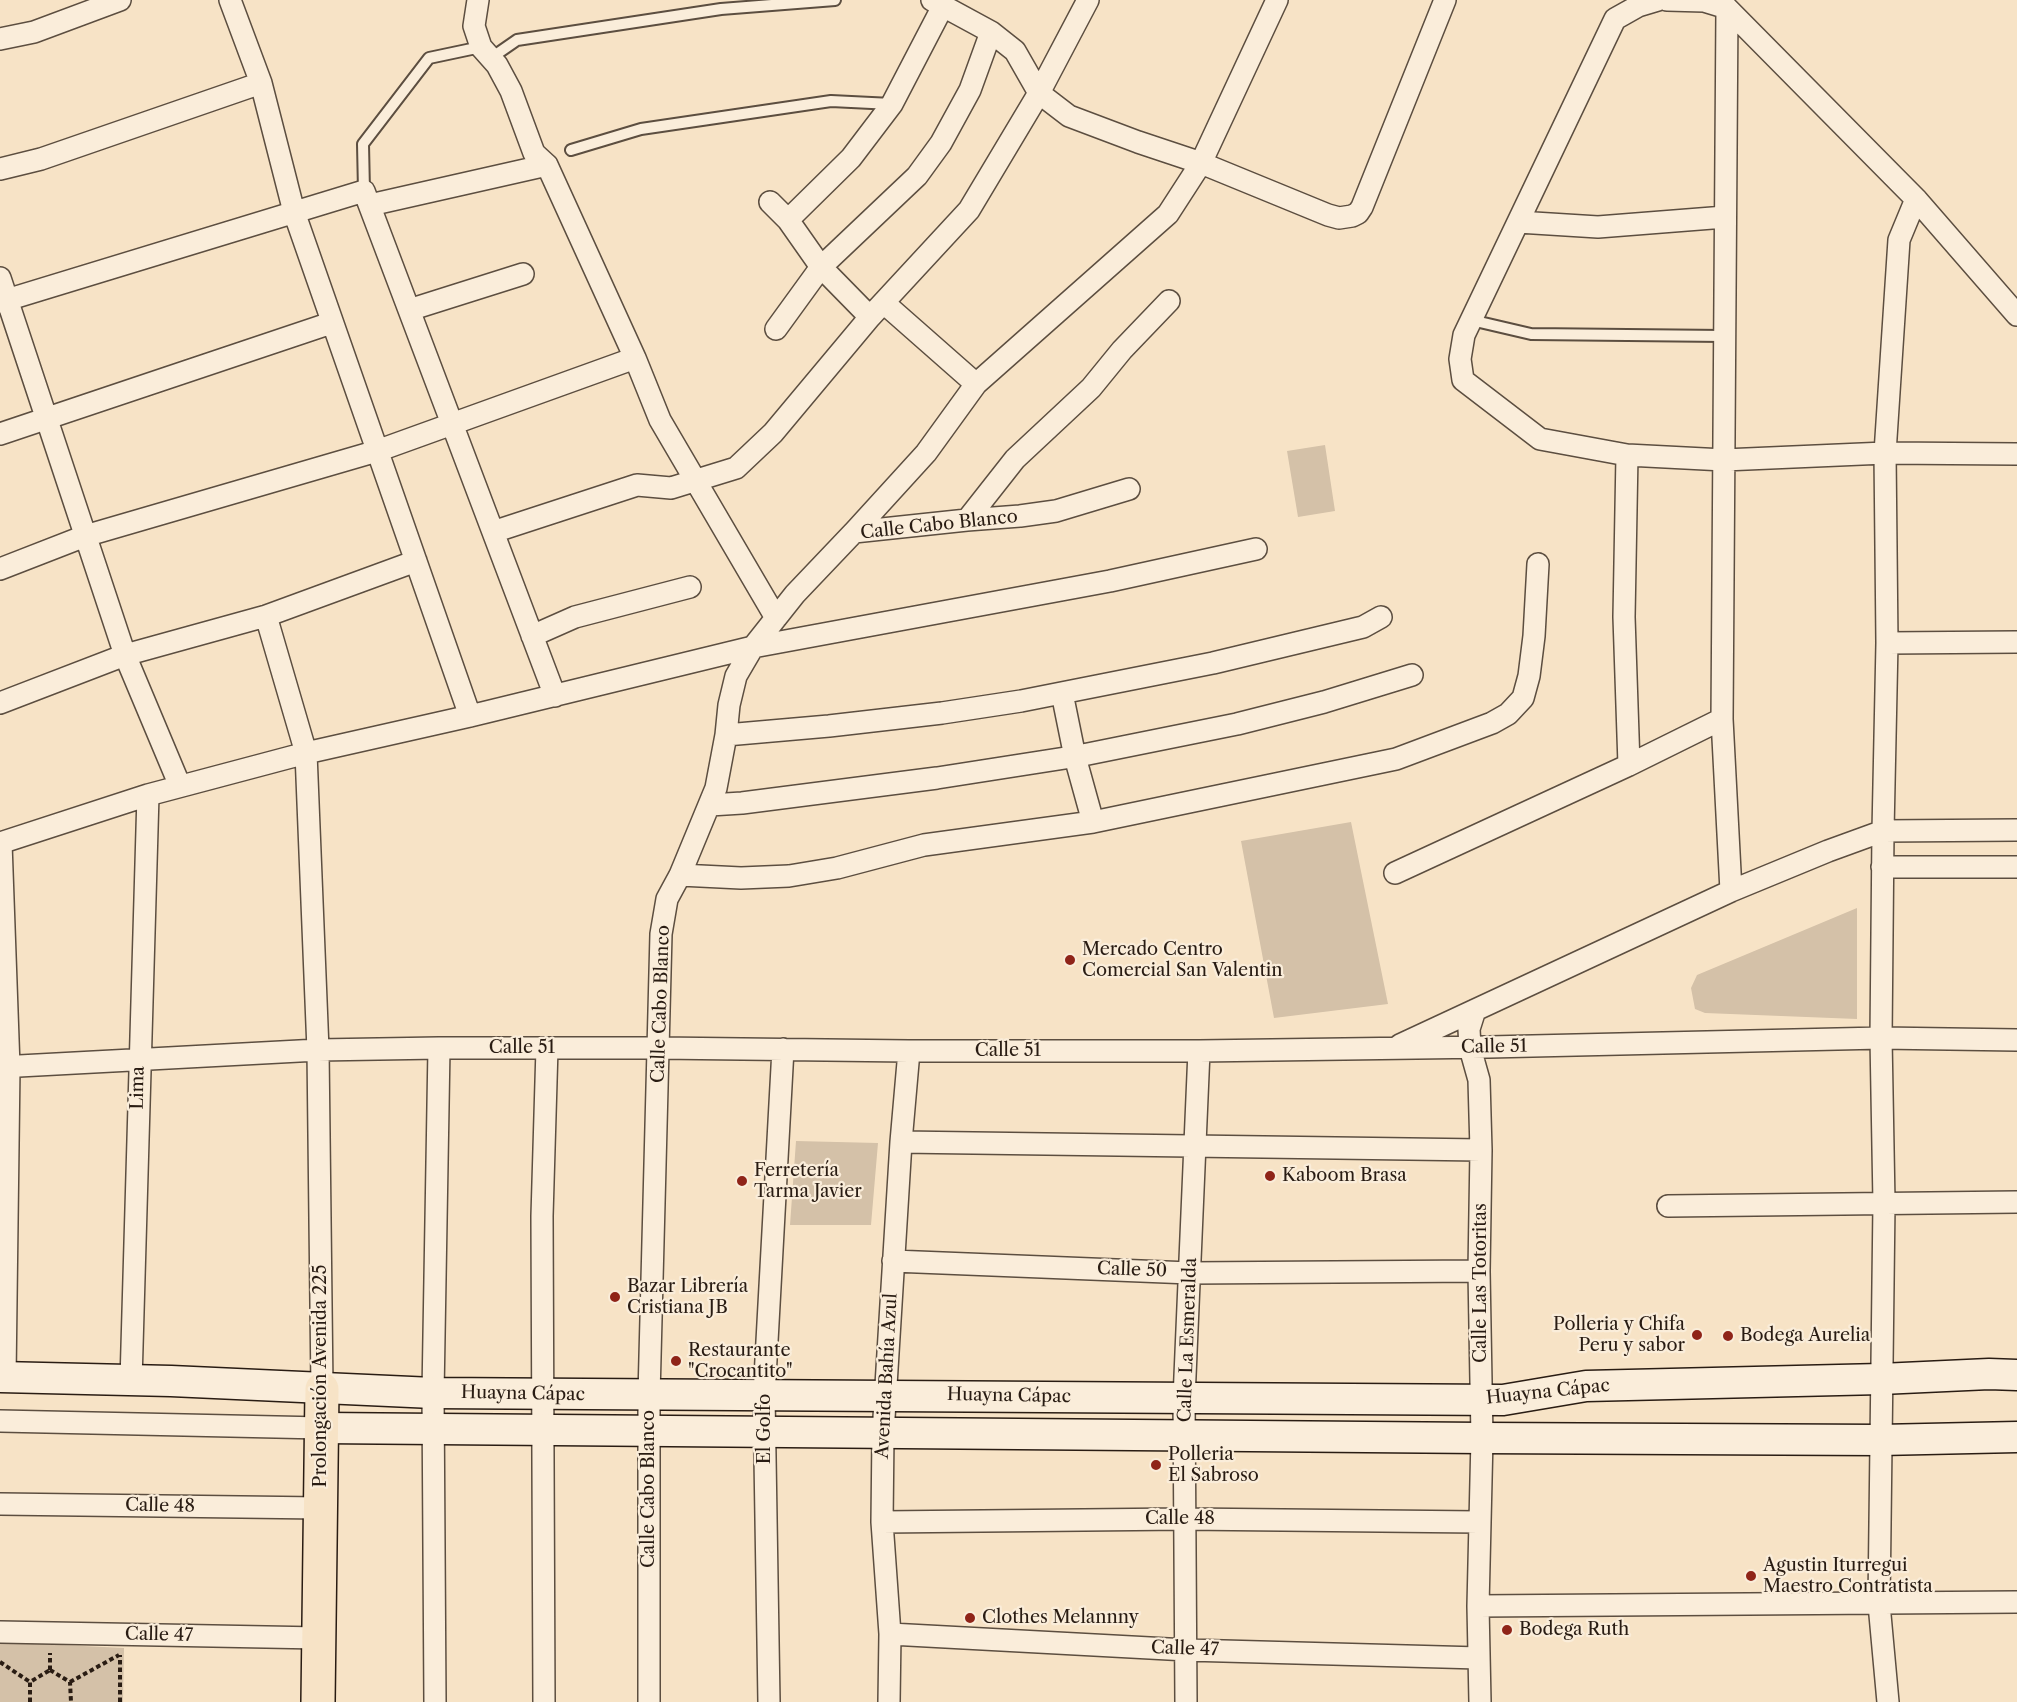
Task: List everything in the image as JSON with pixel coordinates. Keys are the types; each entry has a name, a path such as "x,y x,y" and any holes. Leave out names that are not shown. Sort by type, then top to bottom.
{"main road":[{"name":"Huayna Cápac","path":"2,1377 433,1393 1482,1400 1528,1397 1586,1386 1989,1374 2017,1376"},
{"name":"Prolongación Avenida 225","path":"318,1702 322,1389"},
{"name":"Huayna Cápac","path":"322,1428 1482,1438 1880,1440 2017,1437"}],"street":[{"path":"0,39 34,32 120,0"},
{"path":"230,0 261,83 294,212 331,323 470,716"},
{"path":"478,0 474,26 486,52 511,91 534,153 547,165 635,358 660,420 776,618"},
{"path":"493,532 637,485 671,488 736,468 766,440 877,310 969,210 1039,93 1088,0"},
{"path":"854,532 926,453 976,384 1168,214 1201,163 1277,0"},
{"path":"788,220 851,158 892,104 938,3 991,32 1015,51 1039,93 1069,116 1201,163 1328,215 1339,218 1352,216 1358,213 1445,0"},
{"path":"1658,0 1638,6 1615,19 1464,335 1460,359 1463,380 1540,439 1627,455 1724,460 1885,453 2017,454"},
{"path":"1667,0 1723,4 1916,199 2017,315"},
{"path":"1723,4 1725,217 1722,719 1731,891"},
{"path":"776,329 821,267 917,176 941,143 970,90 991,32"},
{"path":"0,170 41,159 261,83"},
{"path":"4,301 294,212 547,165"},
{"path":"367,198 555,696"},
{"path":"1888,1702 1879,1604 1884,1203 1881,1038 1882,867 1887,644 1885,453 1899,240 1916,199"},
{"path":"770,202 788,220 821,267 976,384"},
{"path":"1518,222 1598,227 1725,217"},
{"path":"409,310 523,274"},
{"path":"0,278 4,301 47,419 125,656 180,786"},
{"path":"967,520 1015,459 1091,387 1122,350 1169,301"},
{"path":"0,434 331,323"},
{"path":"0,569 86,536 377,451 635,358"},
{"path":"1627,455 1624,617 1629,765"},
{"name":"Calle Cabo Blanco","path":"649,1702 649,1395 661,933 667,899 680,875 716,788 736,676 753,647 795,594 854,532 1056,511 1129,489"},
{"path":"2,1377 4,1067 0,843 148,795 306,753 555,696 753,647 1110,581 1256,549"},
{"path":"0,703 125,656 266,616 416,561"},
{"path":"680,875 741,878 789,876 837,868 924,845 1093,822 1396,759 1492,723 1508,714 1523,698 1529,676 1534,636 1538,564"},
{"path":"532,636 575,617 690,587"},
{"name":"Prolongación Avenida 225","path":"266,616 306,753 318,1050 322,1389"},
{"path":"726,735 942,713 1062,693 1213,663 1363,627 1381,617"},
{"path":"1887,644 2017,642"},
{"path":"710,805 937,778 1075,757 1237,724 1324,702 1412,675"},
{"path":"1062,693 1075,757 1093,822"},
{"path":"1395,873 1629,765 1722,719"},
{"name":"Lima","path":"131,1381 148,795"},
{"path":"1393,1048 1731,891 1883,831 2017,830"},
{"path":"1882,867 2017,867"},
{"name":"Calle Las Totoritas","path":"1475,1010 1469,1029 1470,1048 1479,1080 1481,1150 1479,1271 1482,1438 1478,1606 1480,1702"},
{"name":"Calle 51","path":"4,1067 318,1050 439,1048 1199,1051 1470,1048 1881,1038 2017,1040"},
{"path":"435,1702 433,1393 439,1048"},
{"path":"544,1702 541,1394 542,1216 547,1048"},
{"name":"El Golfo","path":"769,1702 764,1396 783,1049"},
{"name":"Avenida Bahía Azul","path":"889,1702 890,1634 882,1521 884,1395 909,1051"},
{"name":"Calle La Esmeralda","path":"1186,1702 1184,1399 1199,1051"},
{"path":"901,1142 1194,1148 1481,1150"},
{"path":"1668,1206 2017,1202"},
{"name":"Calle 50","path":"893,1261 1190,1273 1479,1271"},
{"name":"Huayna Cápac","path":"0,1420 322,1428"},
{"name":"Calle 48","path":"0,1504 321,1508"},
{"name":"Calle 48","path":"882,1521 1184,1519 1479,1521"},
{"path":"1478,1606 2017,1602"},
{"name":"Calle 47","path":"0,1632 319,1638"},
{"name":"Calle 47","path":"890,1634 1187,1650 1479,1658"}],"lane":[{"path":"367,198 363,144 429,58 486,52 517,40 721,9 836,0"},
{"path":"571,150 641,129 831,101 892,104"},
{"path":"1471,320 1531,334 1724,336"}],"path":[{"path":"50,1650 50,1670"},
{"path":"70,1682 120,1654 120,1702"},
{"path":"0,1662 30,1682"},
{"path":"30,1682 50,1670"},
{"path":"50,1670 70,1682"},
{"path":"30,1682 30,1702"},
{"path":"70,1682 71,1702"}],"shaded area":[{"path":"1325,445 1335,511 1298,517 1287,451"},
{"path":"1351,822 1388,1004 1274,1018 1241,841"},
{"path":"1857,908 1857,1019 1705,1013 1695,1009 1691,988 1697,975"},
{"path":"796,1141 878,1143 871,1225 790,1225"},
{"path":"0,1642 124,1648 123,1702 0,1702"}],"place":[{"name":"Mercado Centro Comercial San Valentin","path":"1070,960"},
{"name":"Kaboom Brasa","path":"1270,1176"},
{"name":"Ferretería Tarma Javier","path":"742,1181"},
{"name":"Bazar Librería Cristiana JB","path":"615,1297"},
{"name":"Polleria y Chifa Peru y sabor","path":"1697,1335"},
{"name":"Bodega Aurelia","path":"1728,1336"},
{"name":"Restaurante \"Crocantito\"","path":"676,1361"},
{"name":"Polleria El Sabroso","path":"1156,1465"},
{"name":"Agustin Iturregui Maestro Contratista","path":"1751,1576"},
{"name":"Clothes Melannny","path":"970,1618"},
{"name":"Bodega Ruth","path":"1507,1630"}]}
